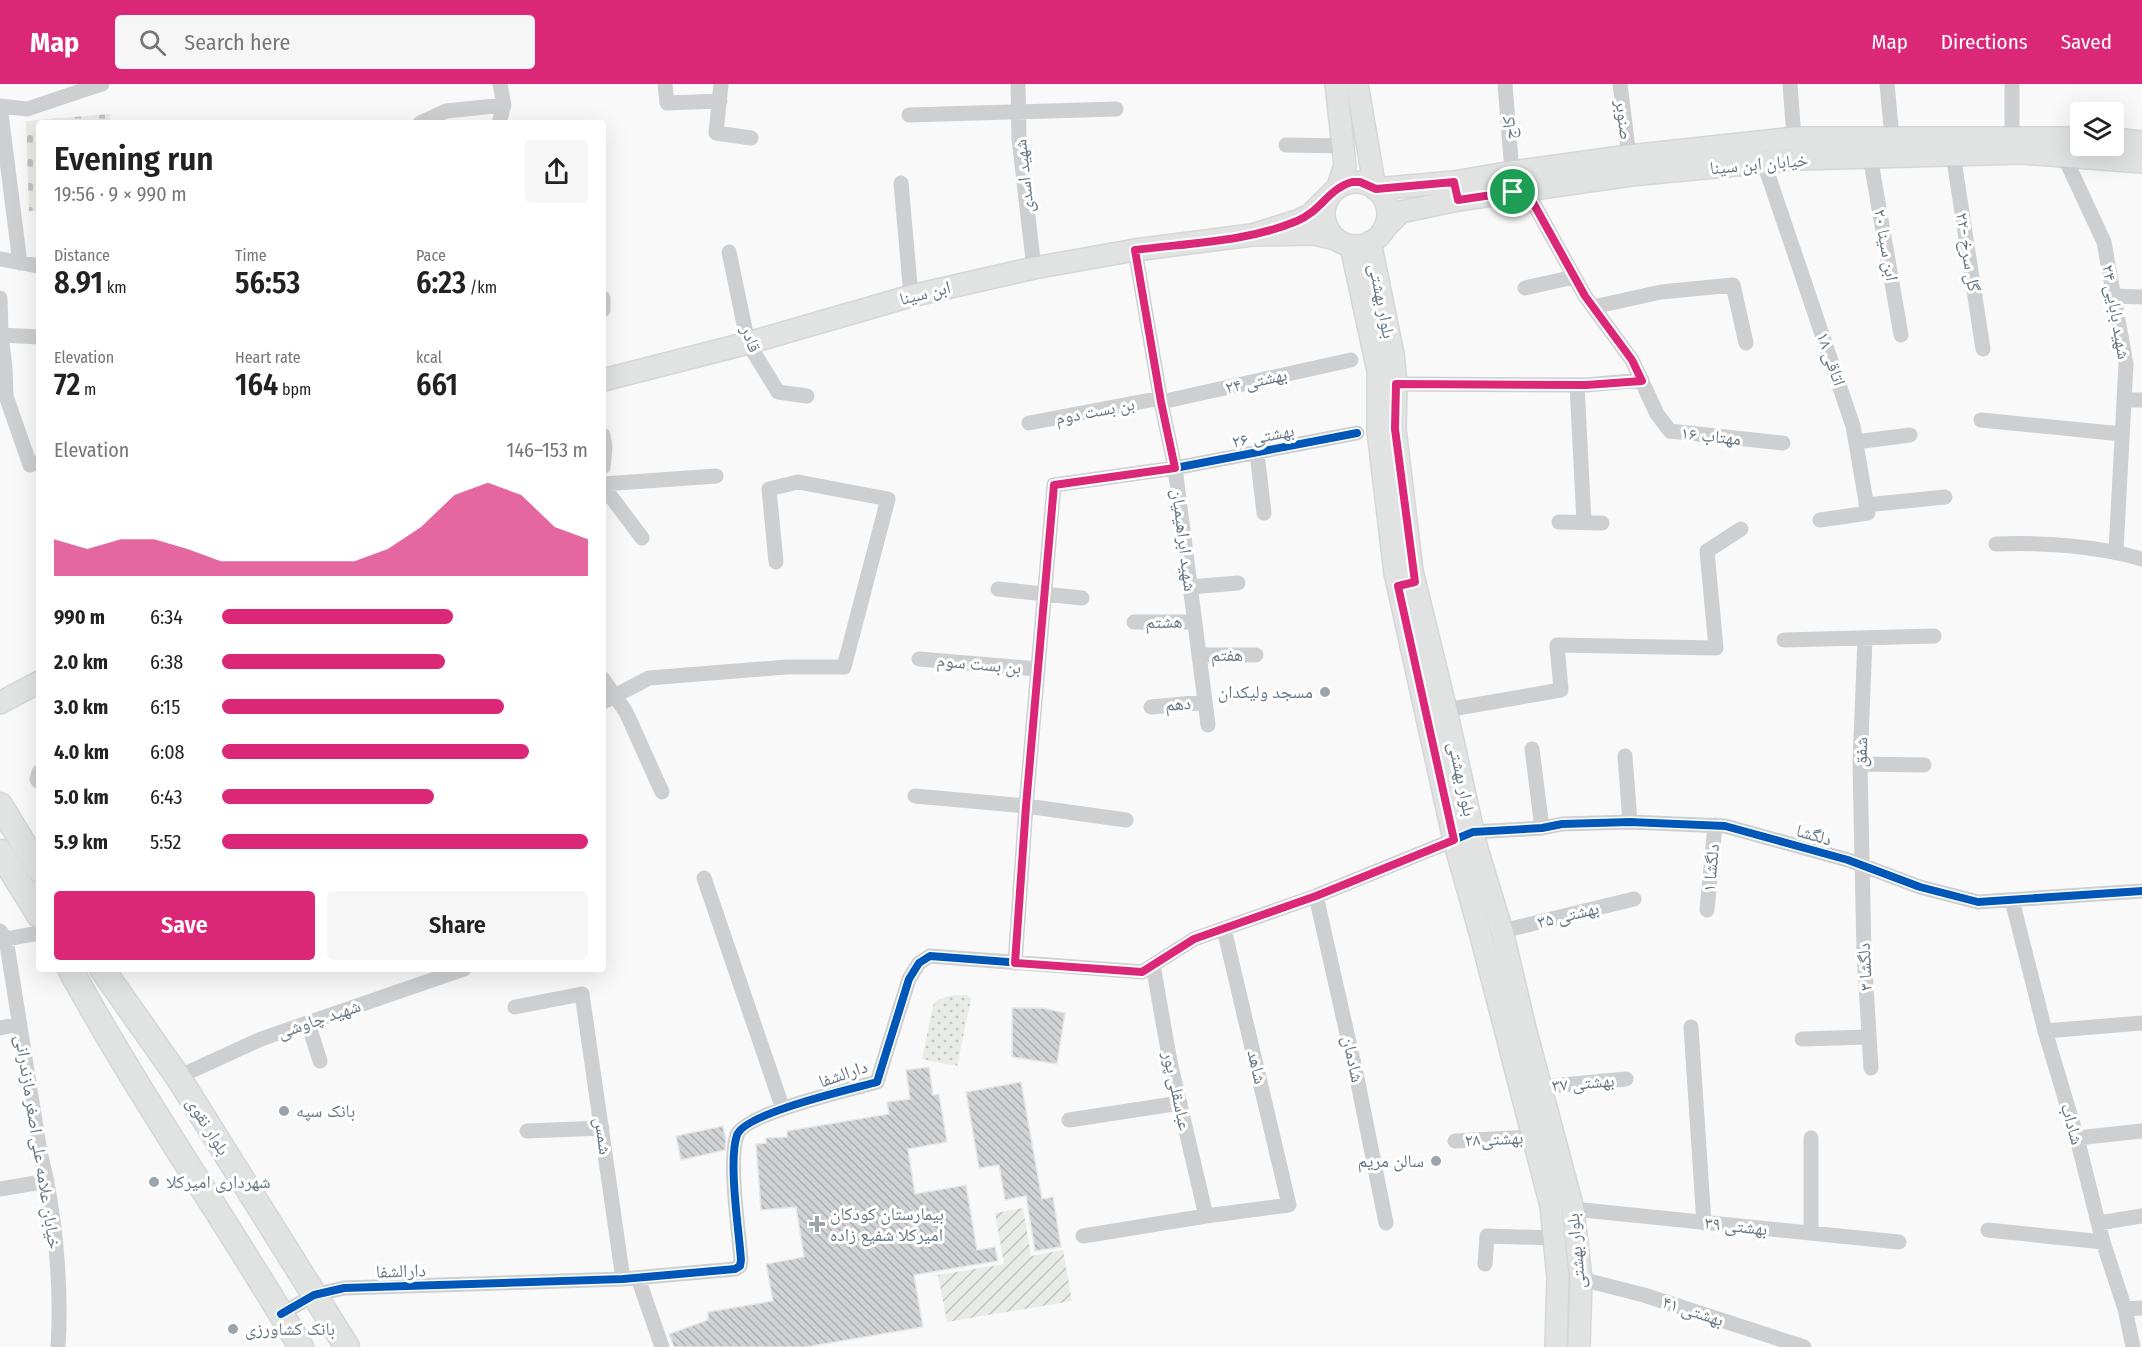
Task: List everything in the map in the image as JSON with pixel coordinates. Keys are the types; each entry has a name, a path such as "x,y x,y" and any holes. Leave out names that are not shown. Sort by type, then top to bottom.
{"main road":[{"path":"1336,84 1345,165 1334,191 1325,204 1325,223 1360,239"},
{"path":"1357,84 1376,189"},
{"name":"خیابان ابن سینا","path":"1360,239 1401,212 1512,172 1629,156 1794,138 2070,138"},
{"name":"خیابان ابن سینا","path":"2124,145 2138,152"},
{"name":"خیابان ابن سینا","path":"1376,189 1526,190 1631,175 1870,156 2138,152"},
{"path":"1252,235 1310,215 1334,191 1352,182 1360,182 1376,189 1382,195 1388,211 1360,239"},
{"path":"1252,235 1314,234 1360,239"},
{"name":"ابن سینا","path":"606,379 748,343 911,296 1034,268 1135,250 1252,235"},
{"name":"بلوار بهشتی","path":"1360,239 1393,354 1396,384 1395,429 1407,584 1446,710 1473,832 1502,931 1573,1209 1581,1279 1579,1347"},
{"name":"بلوار بهشتی","path":"1360,239 1378,371 1378,430 1454,840 1546,1180 1558,1278 1556,1347"},
{"path":"0,704 36,686"},
{"path":"0,805 36,864"},
{"path":"0,852 36,910"},
{"name":"بلوار نقوی","path":"72,972 201,1188 301,1347"},
{"name":"بلوار نقوی","path":"104,972 178,1077 347,1347"}],"street":[{"path":"20,263 0,106 27,109 102,84"},
{"path":"500,84 504,105 500,120"},
{"path":"665,84 667,104 720,101"},
{"path":"721,84 716,133 751,138"},
{"name":"شهید اسدی","path":"1018,84 1019,140 1034,268"},
{"name":"کاج","path":"1505,84 1512,172"},
{"name":"صنوبر","path":"1620,84 1629,156"},
{"path":"1790,84 1794,138"},
{"path":"1887,84 1892,137"},
{"path":"2012,84 2012,138"},
{"path":"426,120 446,111 504,105"},
{"path":"909,115 1116,109"},
{"path":"1286,145 1344,146"},
{"name":"گل سرخ -۲۲","path":"1953,154 1983,349"},
{"name":"شهید بابایی ۲۴","path":"2063,154 2104,242 2126,364 2116,551"},
{"name":"ابن سینا ۲۰","path":"1870,156 1901,335"},
{"name":"اتاقی ۱۸","path":"1764,163 1853,426 1866,505"},
{"path":"900,183 911,296"},
{"name":"مهتاب ۱۶","path":"1526,190 1574,277 1632,360 1657,414 1670,431 1783,443"},
{"name":"شهید ابراهیمیان","path":"1135,250 1175,468 1208,725"},
{"name":"قادر","path":"729,252 748,343 778,392 807,396"},
{"path":"0,259 36,266"},
{"path":"1525,288 1574,277"},
{"path":"1593,307 1661,292 1733,285 1746,343"},
{"path":"2114,296 2142,297"},
{"path":"0,298 6,396 30,465 36,463"},
{"path":"1,335 36,337"},
{"name":"بهشتی ۲۴","path":"1161,400 1351,360"},
{"path":"1396,384 1577,385 1642,381"},
{"path":"1577,385 1584,522"},
{"name":"بن بست دوم","path":"1029,423 1161,400"},
{"path":"2124,400 2142,400"},
{"path":"1981,420 2122,434"},
{"name":"بهشتی ۲۶","path":"1044,594 1054,485 1175,468 1357,433"},
{"path":"1856,442 1910,435"},
{"path":"1257,453 1264,513"},
{"path":"606,485 716,476"},
{"path":"662,792 626,712 609,699 649,678 787,667 844,667 888,499 798,482 769,489 776,562"},
{"path":"606,489 642,538"},
{"path":"1820,520 1868,513 1866,505 1945,497"},
{"path":"1559,522 1602,523"},
{"path":"1446,710 1561,690 1557,645 1716,648 1707,551 1741,529"},
{"path":"1996,544 2022,543 2116,551 2142,559"},
{"path":"1190,587 1238,583"},
{"path":"998,589 1082,598"},
{"path":"1015,963 1044,594"},
{"name":"هشتم","path":"1134,622 1195,621"},
{"path":"1784,640 1935,636"},
{"name":"شفق","path":"1862,866 1860,764 1865,639"},
{"name":"هفتم","path":"1199,656 1256,655"},
{"name":"بن بست سوم","path":"920,659 1038,669"},
{"name":"دهم","path":"1151,707 1205,702"},
{"path":"1532,749 1542,828"},
{"path":"1625,756 1630,822"},
{"path":"1860,764 1924,765"},
{"path":"915,796 1026,806 1126,820"},
{"name":"دلگشا","path":"1454,840 1473,832 1542,828 1562,824 1630,822 1715,825 1862,866 1920,887 1978,902 2142,891"},
{"name":"دلگشا ۱","path":"1707,910 1715,825"},
{"name":"دارالشفا","path":"281,1314 314,1294 344,1288 631,1278 735,1269 740,1266 741,1260 734,1153 737,1134 745,1125 765,1114 878,1082 909,979 919,963 930,956 1142,972 1194,939 1316,896 1454,840"},
{"name":"دلگشا ۳","path":"1862,866 1864,952 1871,1068"},
{"path":"704,878 783,1109"},
{"name":"شادمان","path":"1316,896 1386,1223"},
{"name":"بهشتی ۳۵","path":"1502,931 1634,899"},
{"name":"شاداب","path":"2012,900 2045,1031 2077,1138 2103,1242 2125,1309 2133,1347"},
{"name":"شاهد","path":"1206,1216 1289,1205 1224,929"},
{"path":"2,937 36,933"},
{"name":"خیابان علامه علی اصغر مازندرانی","path":"2,937 20,1024 40,1152 47,1181 58,1282 58,1347"},
{"name":"عباسقلی پور","path":"1153,965 1180,1103 1206,1216"},
{"name":"شهید چاوشی","path":"178,1077 261,1039 455,972"},
{"name":"شمس","path":"515,1007 582,994 602,1128 631,1278 662,1347"},
{"path":"308,1023 320,1061"},
{"path":"2045,1031 2142,1023"},
{"path":"0,1028 20,1024"},
{"path":"1691,1027 1704,1223"},
{"path":"1802,1040 1869,1037"},
{"name":"بهشتی ٣٧","path":"1541,1087 1626,1079"},
{"path":"1069,1120 1180,1103"},
{"path":"527,1131 602,1128"},
{"path":"2077,1138 2142,1131"},
{"name":"بهشتی۲۸","path":"1455,1141 1533,1137"},
{"path":"1811,1137 1811,1233"},
{"path":"0,1189 47,1181"},
{"name":"بهشتی ۳۹","path":"1573,1209 1899,1242"},
{"path":"1083,1236 1206,1216"},
{"path":"2099,1223 2142,1216"},
{"path":"1988,1230 2103,1242"},
{"path":"1485,1264 1487,1236 1554,1238"},
{"name":"بهشتی ۴۱","path":"1581,1279 1644,1295 1804,1347"},
{"path":"2125,1309 2142,1308"}],"green space":[{"path":"110,114 111,120 38,120"},
{"path":"36,120 36,210 29,211 26,121"},
{"path":"967,995 971,999 957,1066 922,1059 934,1002 948,996"},
{"path":"1023,1208 1031,1256 1063,1250 1072,1301 947,1322 938,1275 1004,1264 995,1213"}],"building":[{"path":"1012,1008 1043,1008 1065,1013 1057,1064 1012,1057"},
{"path":"929,1067 933,1095 939,1094 947,1142 908,1149 915,1194 966,1185 977,1250 995,1247 998,1261 914,1275 923,1327 806,1347 674,1347 669,1334 708,1320 708,1312 773,1301 766,1264 804,1257 796,1207 761,1210 756,1144 766,1143 766,1138 787,1137 787,1131 889,1114 887,1102 910,1099 906,1070"},
{"path":"1021,1082 1042,1199 1053,1197 1061,1247 1035,1251 1026,1196 1005,1200 999,1165 979,1168 966,1092"},
{"path":"723,1126 725,1150 681,1160 676,1136"}],"cycle path":[{"path":"1015,963 1026,806 1054,485 1175,468 1357,433"},
{"path":"281,1314 314,1295 344,1288 623,1279 735,1269 740,1266 741,1260 734,1178 737,1135 744,1127 778,1110 877,1082 909,979 919,963 930,956 1142,972 1194,939 1316,896 1473,832 1542,828 1562,824 1630,822 1725,826 1848,860 1920,887 1978,902 2142,891"}],"place":[{"name":"مسجد ولیکدان","path":"1325,692"},
{"name":"بانک سپه","path":"284,1111"},
{"name":"سالن مریم","path":"1436,1161"},
{"name":"شهرداری امیرکلا","path":"154,1182"},
{"name":"بیمارستان کودکان امیرکلا شفیع زاده","path":"817,1224"},
{"name":"بانک کشاورزی","path":"233,1329"}],"route":[{"path":"1352,182 1360,182 1376,189 1454,182 1458,200 1513,192 1526,190 1585,296 1632,360 1642,381 1586,385 1396,384 1395,429 1415,582 1398,586 1454,840 1316,896 1194,939 1142,972 1015,963 1026,806 1054,485 1175,468 1161,402 1135,250 1252,235 1297,221 1310,215 1338,187 1352,182"}]}
